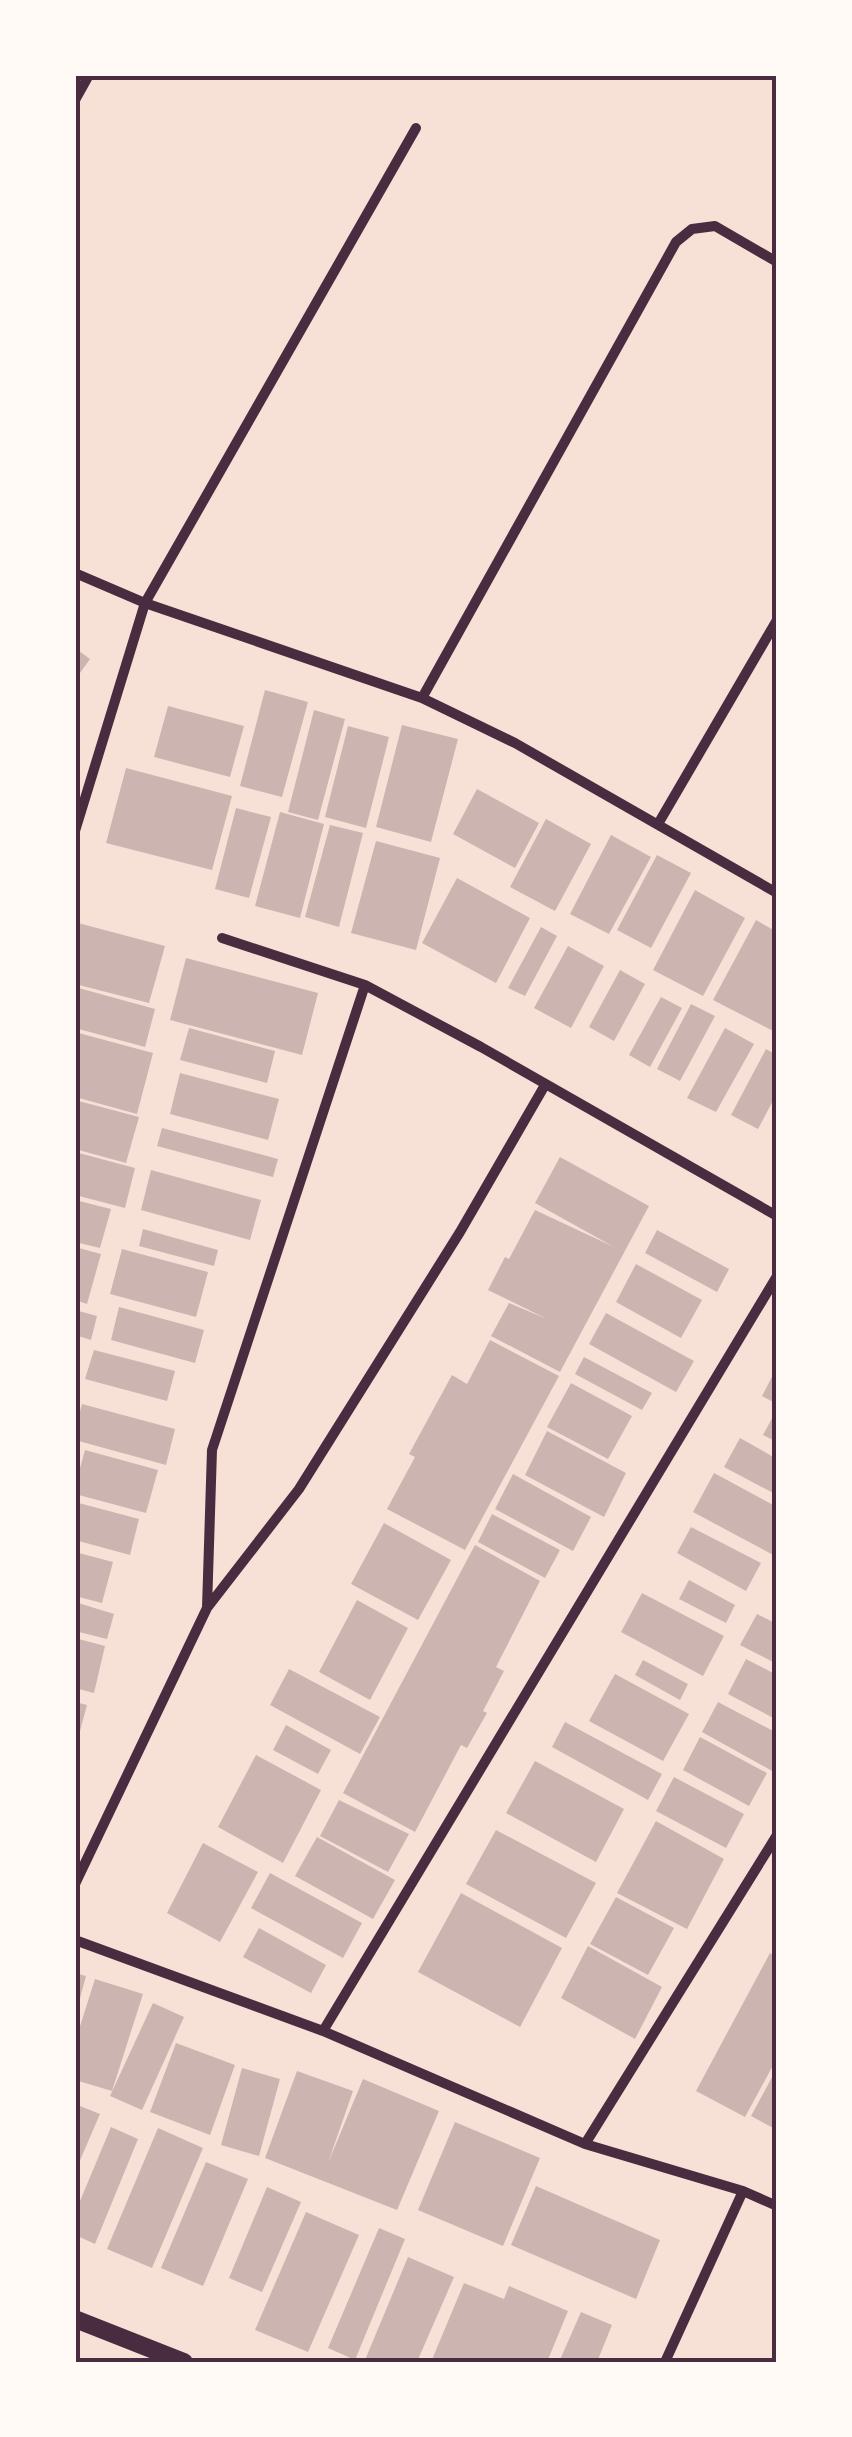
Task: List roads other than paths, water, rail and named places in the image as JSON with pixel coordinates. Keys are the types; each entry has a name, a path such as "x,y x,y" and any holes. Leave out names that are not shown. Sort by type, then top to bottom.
{"street":[{"path":"75,100 89,75"},
{"path":"75,831 144,602 416,128"},
{"path":"422,698 676,242 692,229 715,226 777,262"},
{"path":"75,573 144,602 422,698 515,743 777,893"},
{"path":"658,824 777,620"},
{"path":"222,938 365,985 777,1216"},
{"path":"206,1608 212,1450 365,985"},
{"path":"75,1884 206,1608 299,1489 460,1232 545,1085"},
{"path":"323,2031 777,1276"},
{"path":"585,2144 777,1836"},
{"path":"75,1940 323,2031 585,2144 743,2191 777,2206"},
{"path":"665,2362 743,2191"},
{"path":"75,2319 184,2362"}]}
